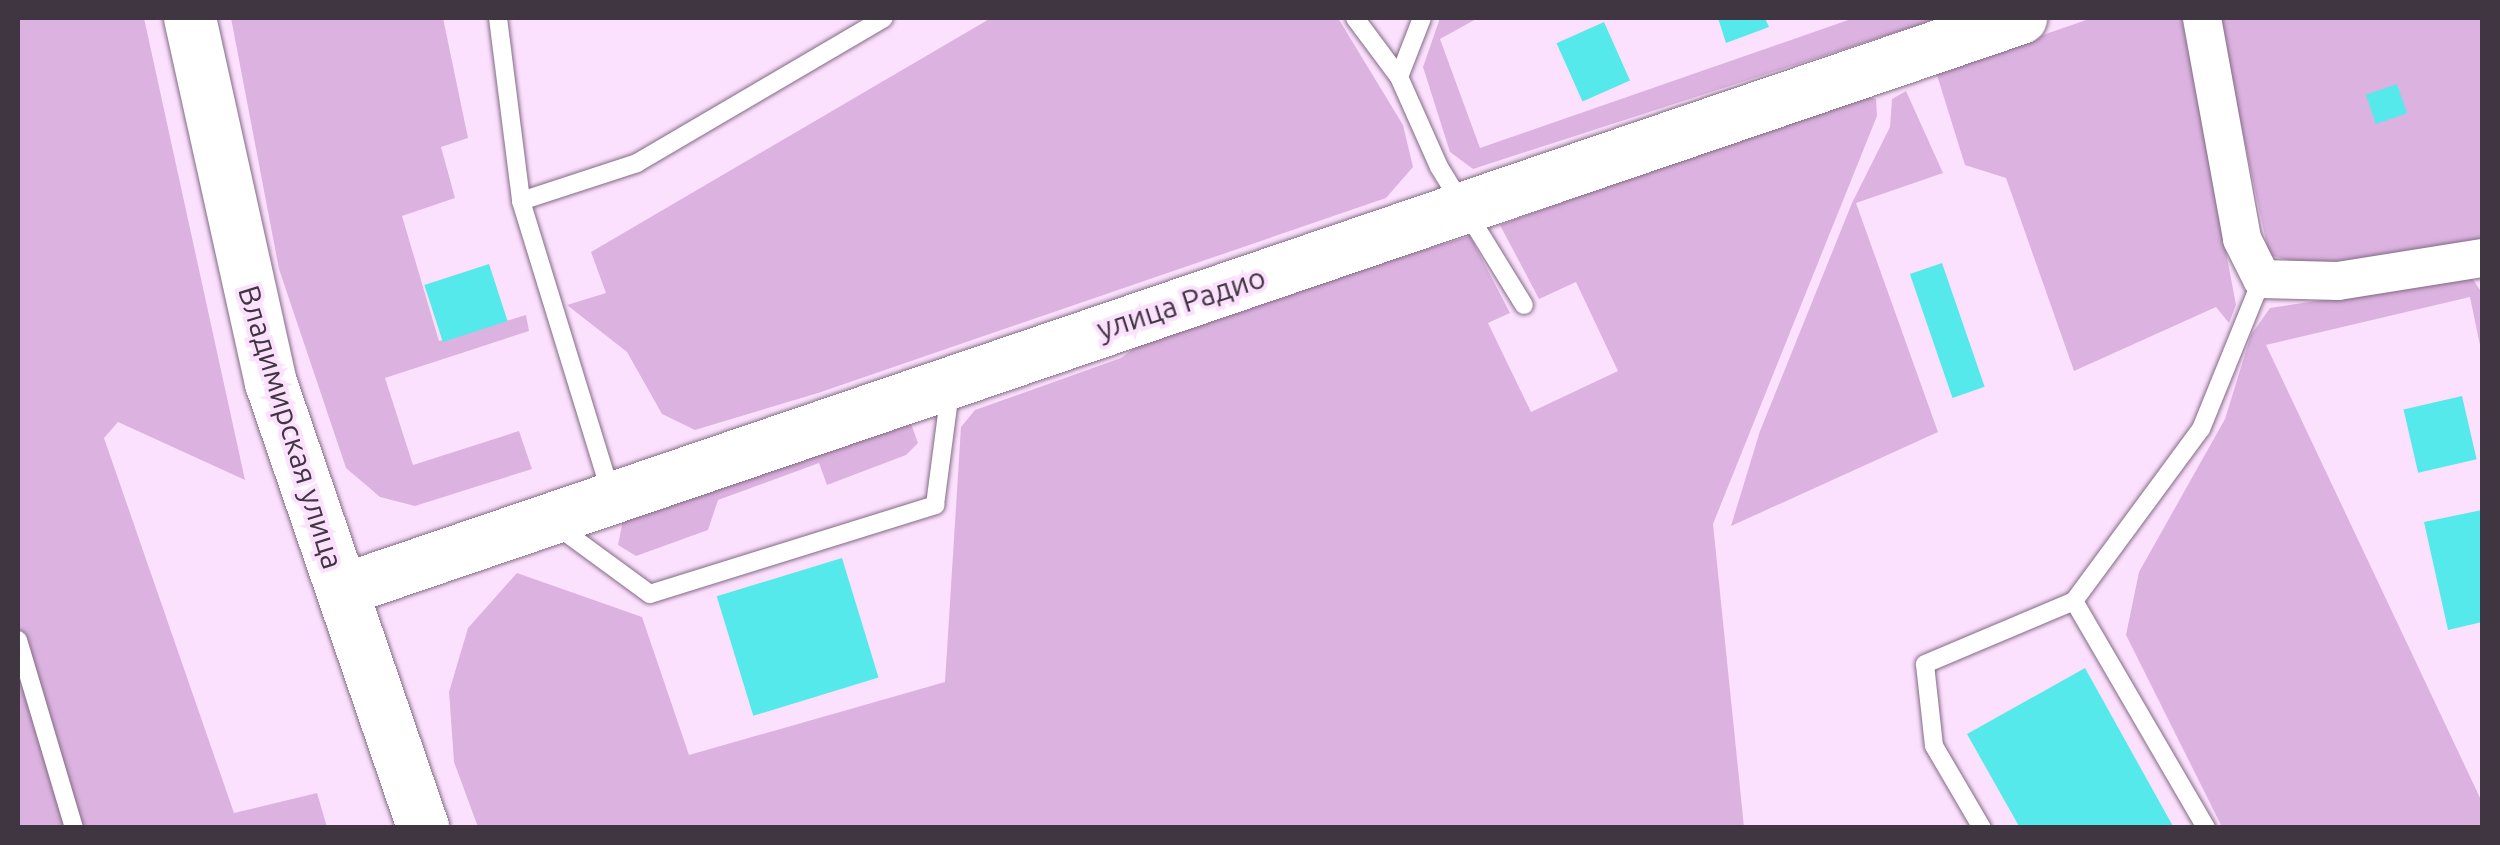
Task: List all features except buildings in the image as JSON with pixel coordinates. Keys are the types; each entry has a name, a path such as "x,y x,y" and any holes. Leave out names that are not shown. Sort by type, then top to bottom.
{"street":[{"name":"Владимирская улица","path":"190,18 270,382 423,828"},
{"name":"улица Радио","path":"342,590 610,491 1470,207 2021,18"},
{"path":"2202,18 2242,240 2262,279 2338,281 2482,258"}],"lane":[{"path":"498,18 522,201 610,491"},
{"path":"522,201 637,163 884,18"},
{"path":"1355,18 1399,77 1439,167 1470,207 1524,305"},
{"path":"1399,77 1422,18"},
{"path":"1982,828 1934,746 1925,664 2074,601 2200,430 2262,279"},
{"path":"544,517 650,594 936,505 952,378"},
{"path":"2074,601 2206,828"},
{"path":"18,640 74,828"}],"shaded area":[{"path":"18,18 144,18 245,480 118,422 104,438 234,813 317,793 327,827 18,827"},
{"path":"231,18 443,18 468,138 441,147 455,198 402,216 439,341 526,315 529,331 385,378 413,465 519,431 532,469 415,506 380,497 346,468 279,269"},
{"path":"991,18 1338,18 1403,125 1413,167 1386,198 818,393 695,430 662,414 627,352 567,305 606,293 591,252"},
{"path":"1440,18 1478,18 1440,39 1480,148 1854,18 1940,18 1473,169 1450,152 1423,67"},
{"path":"2092,18 2182,18 2236,305 2229,323 2216,307 2074,371 2006,178 1965,165 1936,72"},
{"path":"2218,18 2482,18 2482,244 2330,271 2269,255"},
{"path":"1906,91 1943,173 1856,203 1938,432 1731,526 1760,431 1852,203 1890,127 1892,99"},
{"path":"1857,94 1876,99 1877,116 1713,524 1744,827 478,827 454,762 449,692 468,628 517,573 642,617 689,755 945,682 961,427 975,410 1121,358 1162,328 1470,236 1510,313 1488,323 1531,412 1618,371 1576,282 1539,299 1500,225"},
{"path":"2472,278 2482,293 2482,355 2470,297 2266,345 2482,802 2482,827 2222,827 2126,635 2139,572 2225,419 2251,335 2270,308"},
{"path":"910,421 918,443 906,455 827,485 819,463 718,500 708,530 636,556 618,545 623,520"}]}
